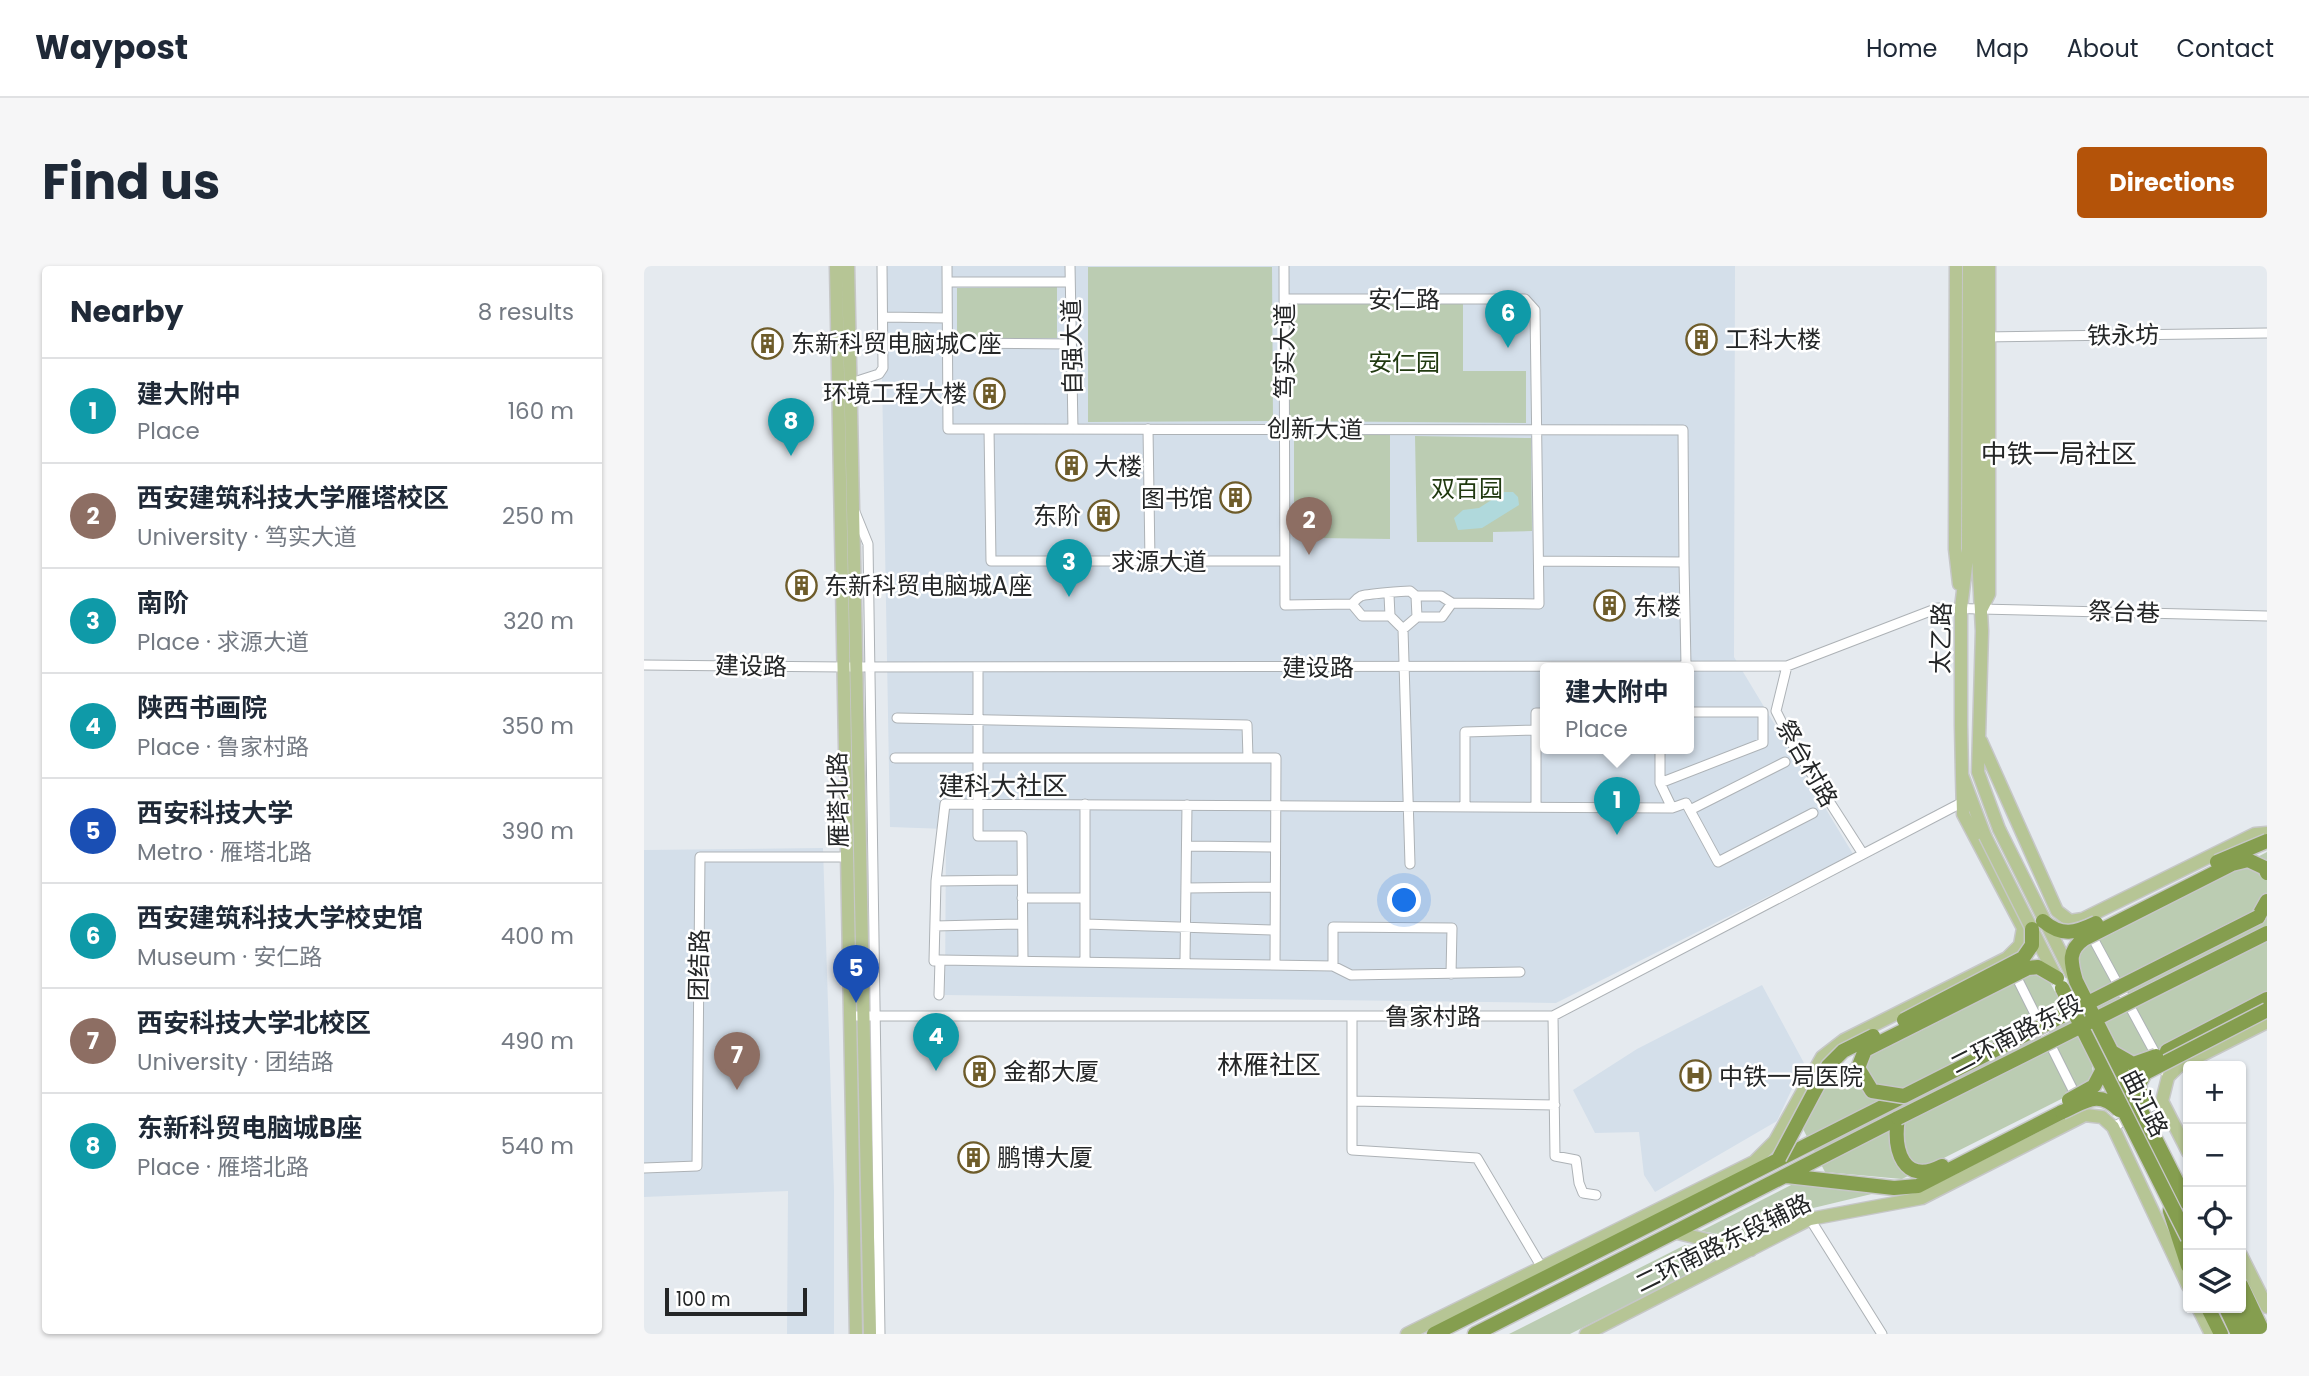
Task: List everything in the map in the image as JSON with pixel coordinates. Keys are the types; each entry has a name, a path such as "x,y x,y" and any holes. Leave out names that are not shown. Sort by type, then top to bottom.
{"highway":[{"path":"1779,1158 1828,1066 1843,1052 2023,958 2032,944 2033,926 2074,933 2245,847 2267,841"},
{"path":"1904,1096 1872,1091 1858,1068 1865,1050 2028,968 2038,967 2065,983 2074,946 2232,864 2248,860 2265,868 2267,873"},
{"path":"1434,1334 2262,914 2267,901"},
{"name":"二环南路东段","path":"1475,1334 2267,933"},
{"name":"曲江路","path":"2065,983 2111,1051 2183,1192"},
{"name":"曲江路","path":"2065,983 2103,1069 2183,1229"},
{"path":"2111,1051 2133,1064 2143,1063 2267,999"},
{"path":"2145,1115 2138,1084 2145,1073 2267,1010"},
{"path":"1898,1118 1896,1135 1899,1157 1910,1168 1930,1172 2094,1086 2103,1069"},
{"path":"1785,1176 1894,1188 1918,1185 2089,1100 2100,1097 2109,1099 2128,1118"},
{"path":"2166,1197 2183,1250"},
{"path":"2246,1295 2264,1334"},
{"path":"2210,1313 2221,1334"},
{"path":"2228,1313 2238,1334"},
{"path":"2241,1313 2251,1334"}],"main road":[{"name":"雁塔北路","path":"836,266 857,667 847,857 863,1015 856,1334"},
{"name":"雁塔北路","path":"848,266 870,1334"},
{"path":"1956,266 1955,549 1961,608"},
{"name":"太乙路","path":"1969,266 1968,549 1961,608 1962,775 1985,836 2065,983"},
{"name":"太乙路","path":"1979,266 1984,337 1978,555 1981,608 1978,772 2033,926 2065,983"},
{"path":"1984,337 1989,266"},
{"path":"1980,738 2057,911 2070,921 2083,919 2255,834 2267,833"},
{"path":"1738,1179 1775,1141 1822,1058 1844,1040 2007,958 2033,926 1963,814 1962,775"},
{"path":"2183,1142 2162,1101 2168,1077 2178,1067 2267,1022"},
{"path":"2085,1115 2102,1117 2113,1127 2183,1275"},
{"name":"二环南路东段辅路","path":"1590,1333 1810,1219 1922,1198 2085,1115"},
{"path":"1407,1334 1755,1162"},
{"path":"1673,1232 1751,1250"},
{"path":"2246,1265 2267,1307"},
{"path":"2201,1313 2211,1334"}],"street":[{"path":"851,383 878,374 883,368 885,317 882,266"},
{"path":"947,266 948,343 1071,344"},
{"name":"自强大道","path":"1070,266 1073,429"},
{"name":"笃实大道","path":"1284,266 1285,605 1352,604"},
{"path":"947,282 1070,282"},
{"name":"安仁路","path":"1284,299 1525,299 1535,310 1537,432"},
{"path":"885,317 947,318"},
{"name":"铁永坊","path":"1984,337 2267,333"},
{"name":"创新大道","path":"948,343 948,429 1537,432 1683,430 1684,562"},
{"name":"求源大道","path":"989,429 991,561 1284,561"},
{"path":"1148,429 1150,561"},
{"path":"1410,864 1403,629 1390,617 1362,616 1352,604 1362,596 1410,591 1416,596 1441,596 1451,603 1539,604 1537,432"},
{"path":"1539,561 1684,562 1686,663"},
{"path":"1389,595 1390,617"},
{"path":"1416,596 1417,617"},
{"path":"1403,629 1417,617 1442,617 1451,603"},
{"name":"建设路","path":"1694,666 1787,666 1938,608 1981,608"},
{"name":"祭台巷","path":"1981,608 2267,616"},
{"name":"建设路","path":"644,665 1540,667"},
{"name":"祭台村路","path":"1787,666 1776,710 1793,745 1863,854"},
{"path":"978,667 978,836 1021,836 1023,961"},
{"path":"1660,783 1763,743 1763,712 1694,712"},
{"path":"1536,807 1536,713 1540,713"},
{"path":"897,718 1247,725 1248,758"},
{"path":"1465,806 1465,732 1536,730"},
{"path":"1660,754 1660,783 1672,808"},
{"path":"895,758 1276,758 1275,964"},
{"path":"1690,810 1785,762"},
{"path":"1520,972 1350,975 1333,965 1185,961 934,961 936,881 945,804 1672,808 1686,803 1718,862 1813,813"},
{"name":"鲁家村路","path":"863,1015 1553,1016 1963,803"},
{"path":"1085,804 1085,961"},
{"path":"1185,961 1187,805"},
{"path":"1187,846 1275,847"},
{"name":"团结路","path":"644,1168 697,1166 700,857 847,857"},
{"path":"936,881 1022,880"},
{"path":"1186,888 1275,887"},
{"path":"1022,898 1085,898"},
{"path":"2033,926 2057,911"},
{"path":"2083,919 2168,1077"},
{"path":"935,926 1022,924"},
{"path":"1085,924 1274,930"},
{"path":"1333,965 1333,927 1452,928 1451,974"},
{"path":"2007,958 2085,1115"},
{"path":"939,995 940,960"},
{"path":"863,1015 880,1334"},
{"path":"1553,1016 1555,1156 1576,1160 1583,1193 1596,1195"},
{"path":"1352,1017 1352,1150 1477,1158 1541,1266"},
{"path":"1352,1101 1555,1105"},
{"path":"2113,1127 2162,1101"},
{"path":"1810,1219 1882,1334"}],"shaded area":[{"path":"880,266 1735,266 1734,657 1853,854 1556,1003 945,995 946,829 890,827"},
{"path":"823,848 834,1191 834,1334 787,1334 788,1191 644,1197 644,850"},
{"name":"中铁一局医院","path":"1762,985 1804,1063 1777,1121 1655,1192 1644,1175 1639,1132 1595,1133 1573,1090 1637,1049"}],"green space":[{"path":"1088,267 1272,267 1273,421 1088,422"},
{"path":"1057,287 1057,338 957,338 957,288"},
{"name":"安仁园","path":"1287,303 1463,303 1463,371 1526,371 1526,423 1287,421"},
{"path":"1294,434 1390,435 1390,539 1318,538 1318,527 1294,526"},
{"name":"双百园","path":"1415,436 1531,438 1532,531 1493,532 1493,542 1417,542"},
{"path":"2267,852 2267,997 2142,1061 2122,1054 2076,967 2081,949"},
{"path":"2028,971 2047,977 2091,1059 2093,1073 2087,1086 1902,1179 1825,1172 1801,1125 1831,1074"},
{"path":"1795,1183 1880,1192 1809,1209 1751,1240 1701,1231"},
{"path":"1685,1245 1733,1252 1570,1334 1509,1334"}],"water":[{"path":"1504,492 1513,492 1518,497 1519,505 1482,528 1458,530 1454,518 1463,510 1479,508"}],"place":[{"name":"工科大楼","path":"1702,339"},
{"name":"东新科贸电脑城C座","path":"768,343"},
{"name":"西安建筑科技大学校史馆","path":"1508,348"},
{"name":"环境工程大楼","path":"990,393"},
{"name":"东新科贸电脑城B座","path":"791,456"},
{"name":"大楼","path":"1071,466"},
{"name":"图书馆","path":"1236,498"},
{"name":"东阶","path":"1104,515"},
{"name":"西安建筑科技大学雁塔校区","path":"1309,555"},
{"name":"东新科贸电脑城A座","path":"801,585"},
{"name":"南阶","path":"1069,597"},
{"name":"东楼","path":"1610,606"},
{"name":"建大附中","path":"1617,835"},
{"name":"西安科技大学","path":"856,1003"},
{"name":"陕西书画院","path":"936,1071"},
{"name":"金都大厦","path":"980,1071"},
{"name":"中铁一局医院","path":"1696,1076"},
{"name":"西安科技大学北校区","path":"737,1090"},
{"name":"鹏博大厦","path":"974,1157"}],"district":[{"name":"中铁一局社区","path":"2059,454"},
{"name":"建科大社区","path":"1003,786"},
{"name":"林雁社区","path":"1269,1065"}]}
